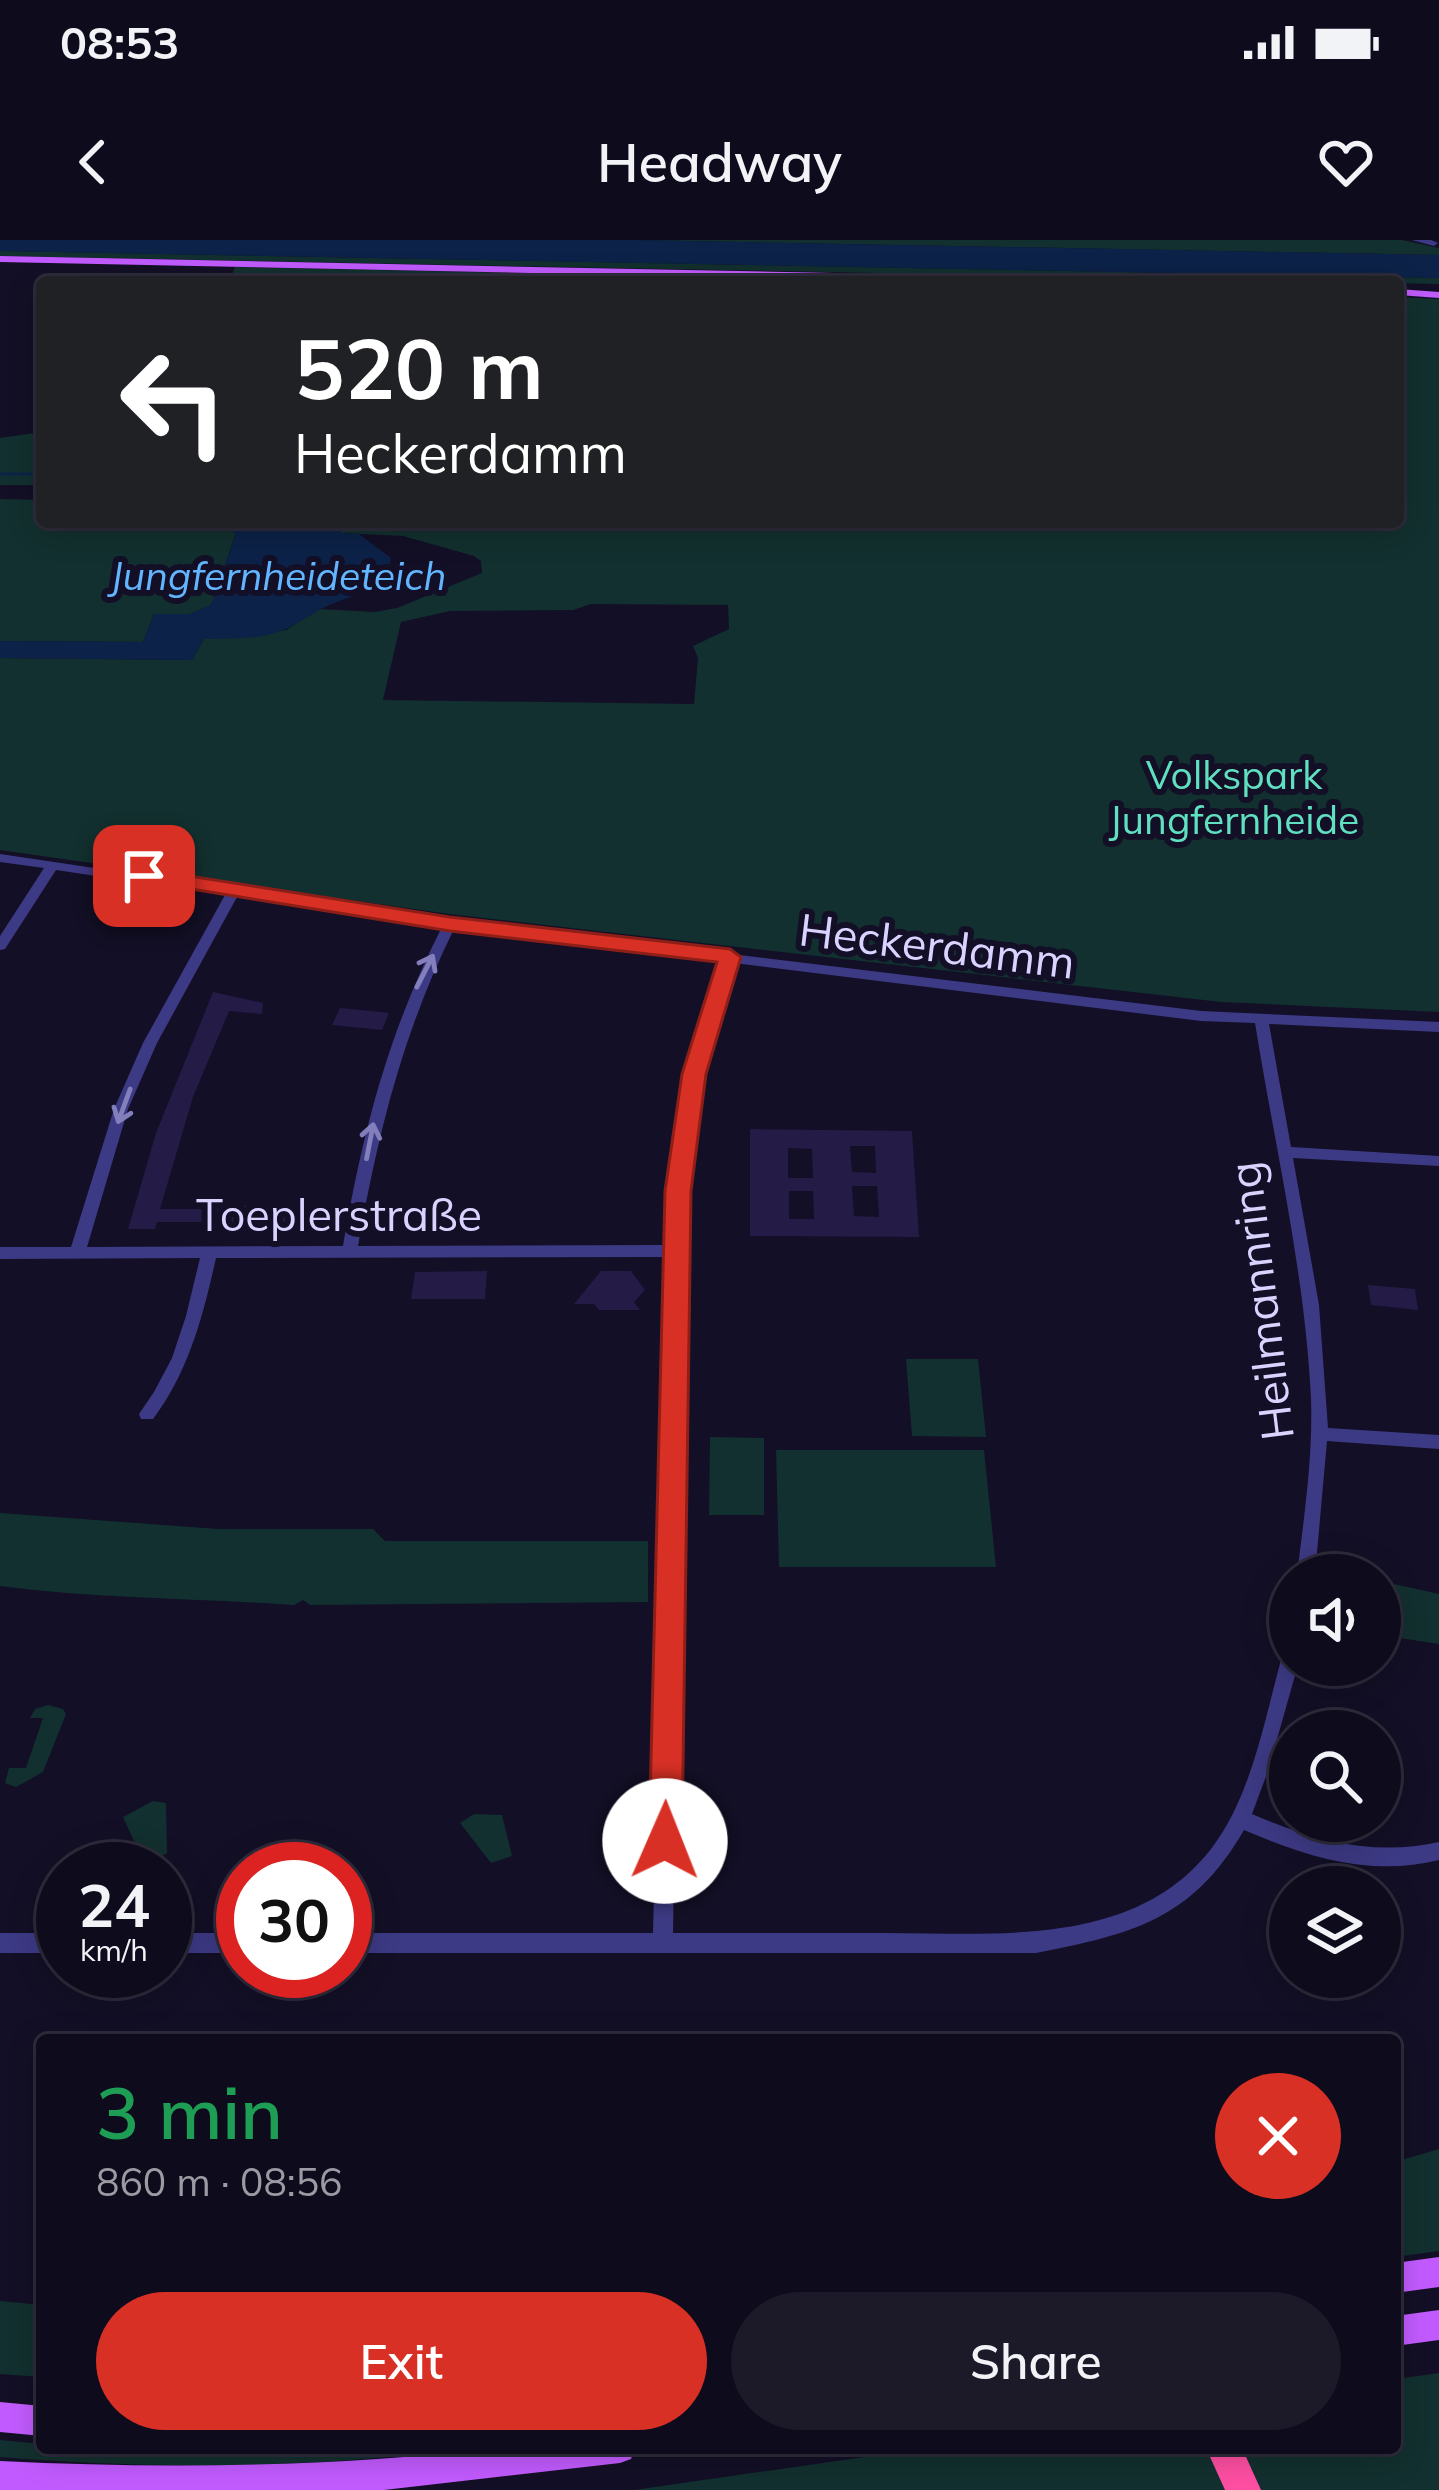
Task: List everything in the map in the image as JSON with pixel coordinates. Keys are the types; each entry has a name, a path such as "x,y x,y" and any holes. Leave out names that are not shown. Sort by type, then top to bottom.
{"highway":[{"path":"1227,2454 1243,2490"}],"main road":[{"path":"0,259 832,276"},
{"path":"1404,290 1439,292"},
{"path":"1401,2277 1439,2272"},
{"path":"1401,2330 1439,2325"},
{"path":"0,2417 36,2420"},
{"path":"0,2477 147,2487 300,2486 569,2454"}],"street":[{"path":"1416,240 1436,242"},
{"name":"Heckerdamm","path":"0,858 450,924 1201,1016 1439,1027"},
{"path":"0,946 53,865"},
{"path":"78,1251 142,1059 174,992 234,890"},
{"path":"350,1250 370,1137 399,1028 450,924"},
{"path":"663,1943 678,1191 694,1074 730,957"},
{"name":"Heilmannring","path":"1261,1019 1311,1315 1320,1434 1308,1554"},
{"path":"1283,1152 1439,1160"},
{"path":"147,1414 164,1394 175,1370 210,1251"},
{"name":"Toeplerstraße","path":"0,1253 677,1251"},
{"path":"1320,1434 1439,1442"},
{"path":"372,1943 1036,1943 1098,1932 1127,1923 1183,1893 1212,1867 1243,1820 1282,1686"},
{"path":"1243,1820 1353,1854 1400,1858 1439,1851"},
{"path":"0,1943 36,1943"}],"green space":[{"path":"634,240 1402,240 1439,248 1439,255"},
{"path":"0,251 1332,276 1028,276 0,256"},
{"path":"235,267 671,276 231,276"},
{"path":"1404,277 1439,278 1439,284 1404,283"},
{"name":"Volkspark Jungfernheide","path":"1404,297 1439,299 1439,1012 1221,1002 449,914 0,850 0,658 192,660 204,639 286,630 319,609 375,612 397,608 482,573 481,561 474,556 403,536 341,533 340,528 1404,528","holes":["591,604 728,605 729,629 693,646 698,658 694,704 383,700 401,622 450,611 573,610"]},
{"path":"36,433 36,485 0,485 0,438"},
{"path":"0,499 36,500 36,528 223,528 236,533 211,605 190,614 154,614 143,642 0,641"},
{"path":"906,1359 978,1359 986,1437 912,1436"},
{"path":"710,1437 764,1438 764,1515 709,1515"},
{"path":"776,1450 984,1450 996,1567 779,1567"},
{"path":"0,1513 218,1529 373,1529 385,1541 648,1541 648,1602 310,1605 303,1600 294,1605 0,1586"},
{"path":"1401,1586 1439,1594 1439,1644 1401,1638"},
{"path":"48,1705 66,1714 43,1772 16,1787 5,1783 9,1768 26,1768 43,1718 30,1718 35,1709"},
{"path":"153,1801 166,1803 167,1842 134,1842 123,1817"},
{"path":"474,1814 502,1815 512,1856 491,1863 460,1823"},
{"path":"1439,2149 1439,2251 1401,2256 1401,2160"},
{"path":"0,2301 36,2304 36,2377 0,2374"},
{"path":"1439,2373 1439,2490 1258,2490 1242,2454 1401,2454 1401,2378"},
{"path":"0,2440 36,2443 36,2454 416,2454 179,2465 0,2457"},
{"path":"885,2454 1212,2454 1226,2490 634,2490"}],"water":[{"path":"0,240 634,240 1439,255 1439,278 1404,276 0,251"},
{"name":"Jungfernheideteich","path":"227,528 340,528 341,533 359,534 391,558 380,580 360,593 271,634 204,639 192,660 0,658 0,641 143,642 154,614 190,614 211,605 236,534"}],"building":[{"path":"213,992 263,1003 262,1014 229,1011 193,1097 160,1209 219,1209 220,1205 320,1208 317,1229 289,1229 290,1222 157,1222 155,1229 128,1229 156,1133"},
{"path":"340,1008 389,1013 382,1030 332,1025"},
{"path":"750,1129 912,1131 919,1237 750,1236","holes":["850,1146 875,1146 876,1173 852,1172","788,1148 812,1149 813,1178 788,1178","852,1186 877,1186 879,1217 854,1216","789,1191 813,1191 814,1219 789,1219"]},
{"path":"487,1271 485,1299 411,1299 415,1272"},
{"path":"601,1271 631,1271 645,1290 634,1302 640,1310 599,1310 594,1304 574,1304"},
{"path":"1368,1285 1415,1289 1418,1310 1371,1305"}],"waterway":[{"path":"0,474 31,474"}],"route":[{"path":"144,876 450,924 730,957 694,1074 678,1191 665,1841"}]}
